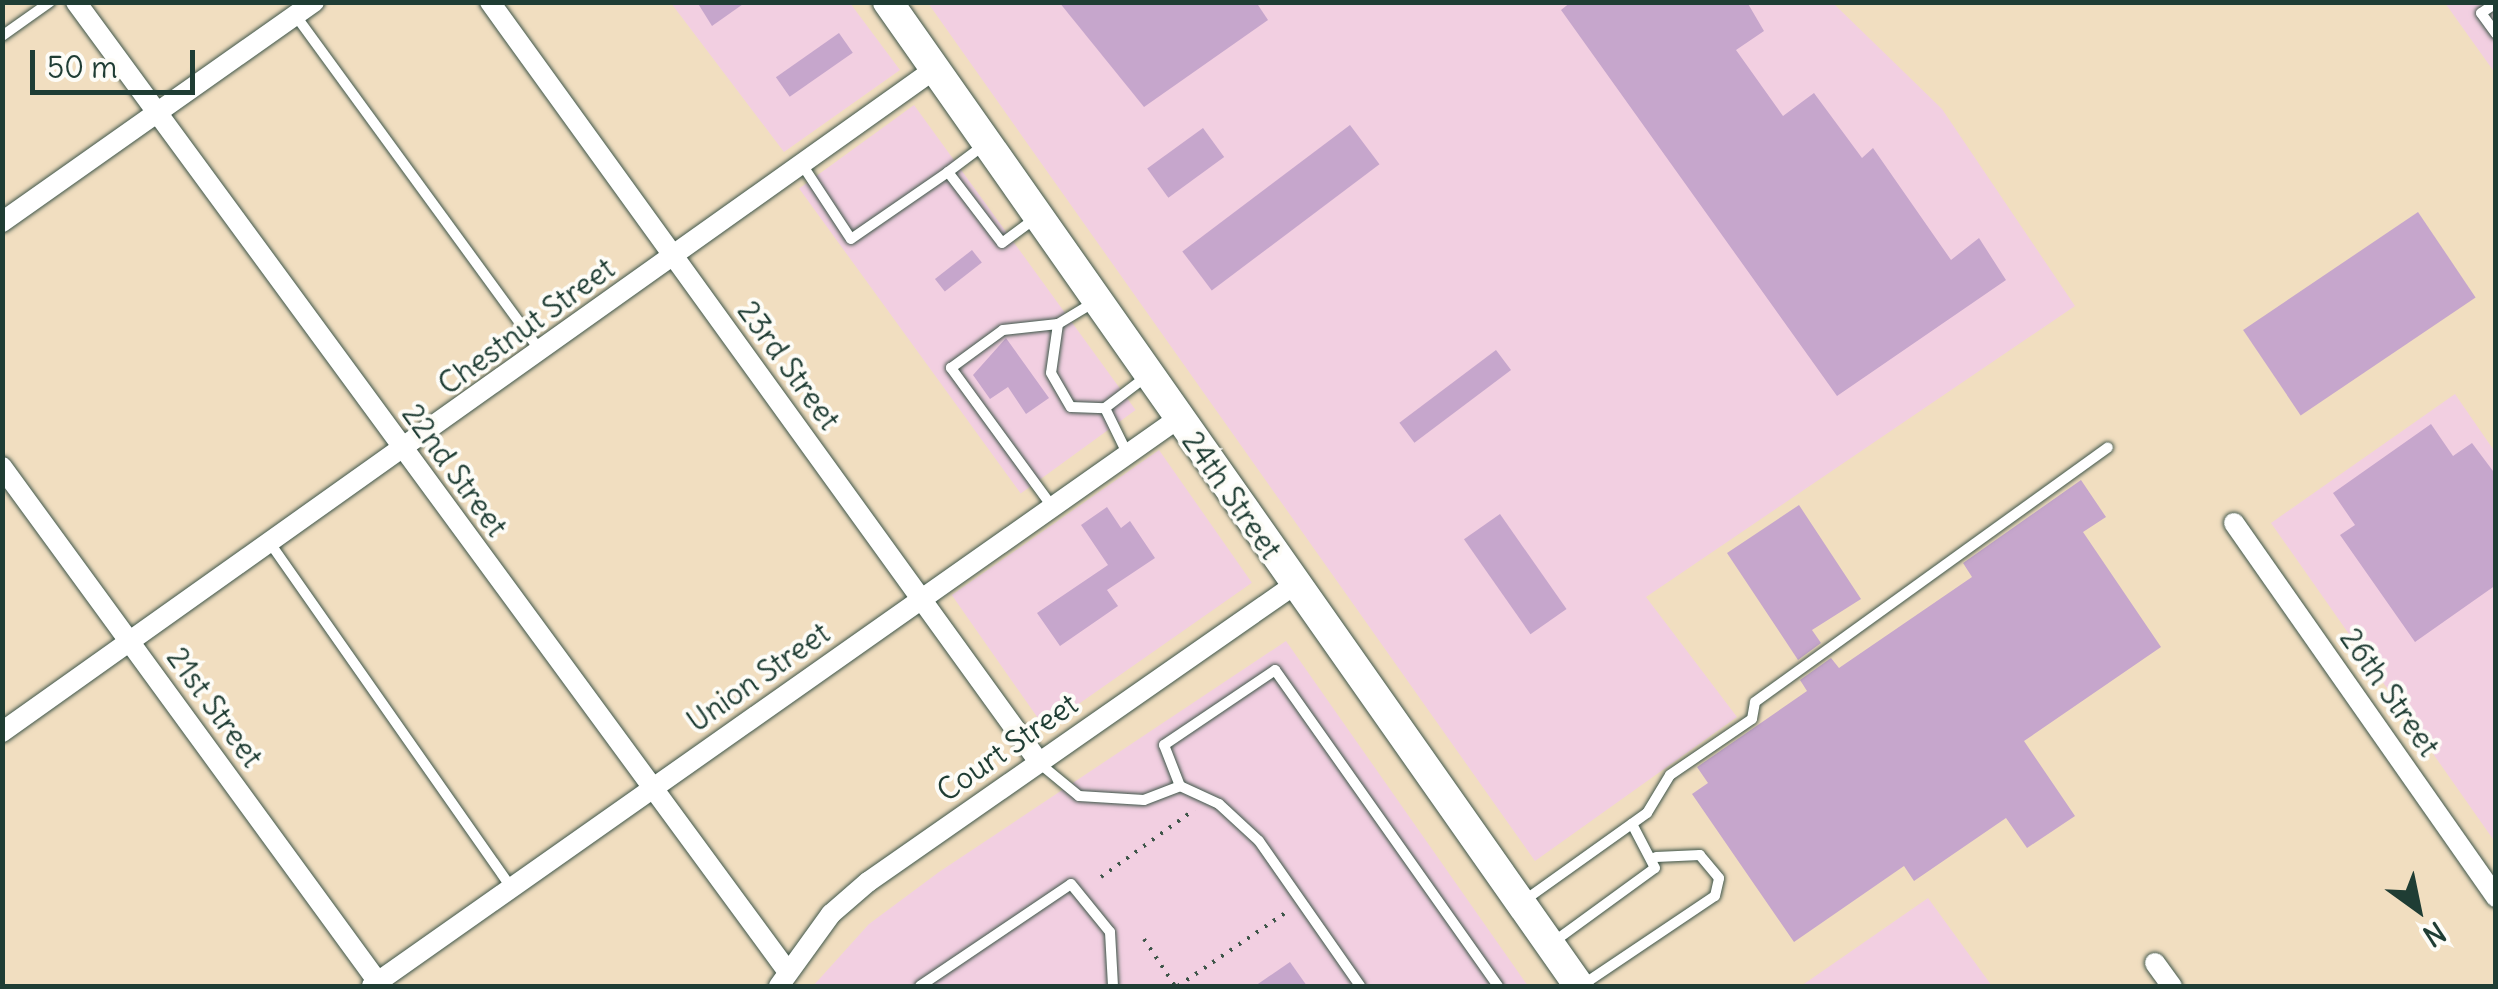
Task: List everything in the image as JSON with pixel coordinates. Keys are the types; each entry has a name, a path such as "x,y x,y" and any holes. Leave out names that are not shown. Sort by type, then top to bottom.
{"street":[{"name":"22nd Street","path":"76,2 789,982"},
{"path":"2,222 314,2"},
{"name":"23rd Street","path":"490,2 1039,762"},
{"name":"24th Street","path":"888,2 1294,585 1580,986"},
{"name":"Chestnut Street","path":"2,732 935,69"},
{"name":"Union Street","path":"375,984 922,600 1051,504 1179,418"},
{"name":"21st Street","path":"2,467 375,984"},
{"name":"26th Street","path":"2234,523 2496,897"},
{"name":"Court Street","path":"789,982 868,882 1294,585"},
{"path":"2155,962 2172,986"}],"lane":[{"path":"2,36 50,2"},
{"path":"2474,2 2496,34"},
{"path":"2481,13 2496,4"},
{"path":"296,16 542,351"},
{"path":"803,166 851,239 986,142"},
{"path":"948,172 1002,243 1038,216"},
{"path":"1051,504 951,368 1004,330 1058,324 1097,301"},
{"path":"1058,324 1051,373 1072,407 1104,408 1149,374"},
{"path":"1104,408 1127,453"},
{"path":"1520,903 1632,824 1670,775 1752,719 1754,702 2108,447"},
{"path":"270,544 512,888"},
{"path":"1360,986 1259,841 1219,804 1180,786 1164,746 1276,670 1498,986"},
{"path":"1039,762 1080,796 1144,800 1180,786"},
{"path":"1550,945 1655,868 1656,857 1632,824"},
{"path":"1580,986 1715,896 1718,878 1700,856 1656,857"},
{"path":"920,986 1071,884 1110,932 1113,986"}],"path":[{"path":"1100,877 1196,809"},
{"path":"1144,939 1176,986 1288,911"}],"shaded area":[{"path":"671,3 850,3 900,70 784,152"},
{"path":"928,3 1833,3 1942,109 2075,306 1646,597 1737,717 1535,861"},
{"path":"2445,3 2495,3 2495,73"},
{"path":"914,105 1136,410 1021,493 799,188"},
{"path":"2455,394 2495,452 2495,842 2271,523"},
{"path":"1159,450 1252,583 1045,728 952,595"},
{"path":"1286,641 1528,986 813,986 869,924 939,872"},
{"path":"1928,898 1992,986 1801,986"}],"building":[{"path":"697,2 746,2 712,26"},
{"path":"1059,2 1256,2 1268,20 1144,107"},
{"path":"1571,2 1747,2 1764,31 1736,50 1783,116 1814,93 1862,158 1873,148 1951,260 1979,238 2006,280 1837,396 1561,10"},
{"path":"839,33 853,53 790,97 776,77"},
{"path":"1350,125 1379,164 1212,291 1182,251"},
{"path":"1203,128 1224,157 1168,198 1147,169"},
{"path":"2418,212 2476,297 2301,415 2243,330"},
{"path":"972,250 982,263 945,292 935,279"},
{"path":"1006,338 1049,398 1026,414 1008,387 990,399 973,375"},
{"path":"1496,350 1511,370 1414,443 1399,423"},
{"path":"2431,424 2453,456 2472,443 2496,475 2496,585 2415,642 2340,535 2355,525 2333,493"},
{"path":"2081,480 2106,517 2083,532 2161,647 2024,741 2075,816 2027,848 2006,818 1914,881 1904,866 1794,942 1692,794 1708,783 1697,767 1807,691 1800,680 1831,658 1839,668 1972,577 1963,563"},
{"path":"1799,505 1861,599 1812,630 1821,643 1798,660 1727,553"},
{"path":"1107,507 1121,528 1130,521 1155,558 1107,590 1118,606 1060,646 1037,613 1108,565 1081,525"},
{"path":"1500,514 1567,609 1530,634 1464,539"},
{"path":"1290,962 1307,986 1255,986"}]}
